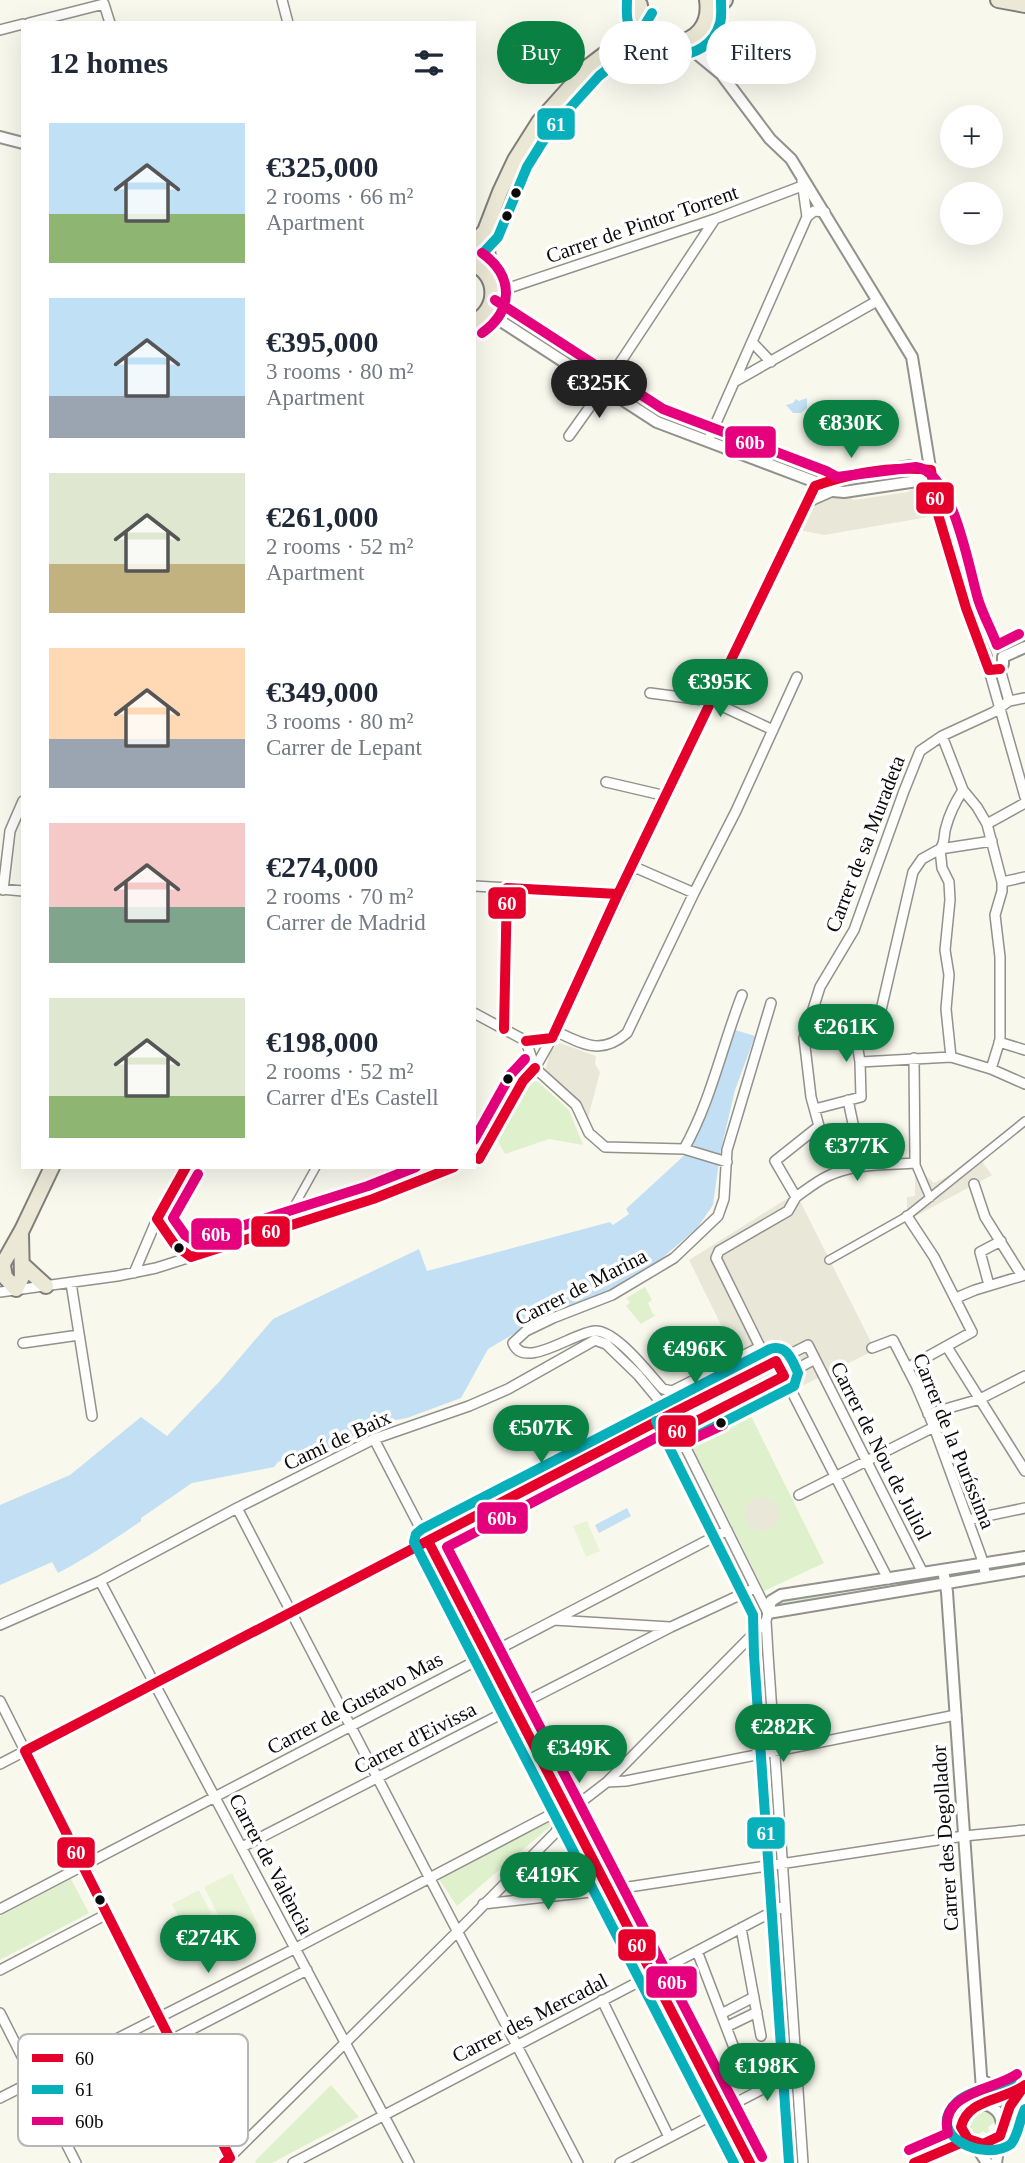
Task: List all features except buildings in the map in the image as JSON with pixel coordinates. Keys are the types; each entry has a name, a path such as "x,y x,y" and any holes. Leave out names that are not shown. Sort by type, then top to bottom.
{"main road":[{"path":"705,23 707,0"},
{"path":"692,37 725,0"},
{"path":"998,0 1025,5"},
{"path":"640,3 643,21"},
{"path":"630,21 640,3"},
{"path":"476,241 485,231 515,160 539,122 599,58"},
{"path":"476,320 487,312 491,304 485,231"},
{"path":"476,265 484,271 491,284"},
{"path":"22,1230 22,1277 16,1289 5,1277 1,1267 51,1169"},
{"path":"23,1265 46,1286"}],"street":[{"path":"282,0 287,21"},
{"path":"37,21 104,4 109,21"},
{"path":"0,30 21,25"},
{"path":"729,84 755,120 791,159 912,357 937,508 966,608 986,657 985,662 997,665 1025,647"},
{"path":"0,137 21,142"},
{"path":"802,181 807,217"},
{"name":"Carrer de Pintor Torrent","path":"491,284 506,289 715,219 791,191 802,181"},
{"path":"791,191 825,212"},
{"path":"708,441 807,217 814,211 825,212"},
{"path":"569,436 715,219"},
{"path":"734,382 877,302"},
{"path":"487,312 657,422 821,484 833,491 844,492 917,481 930,470"},
{"path":"752,342 771,362"},
{"path":"477,1160 523,1081 535,1068 554,1035 618,894 815,486 830,480 911,466 930,470"},
{"path":"917,481 924,485 937,508"},
{"path":"806,503 833,491"},
{"path":"986,657 995,652 999,707 1025,797"},
{"path":"997,665 1009,701 1025,698"},
{"path":"476,1014 526,1041 554,1035 588,1046 604,1046 617,1042 627,1033 736,811 797,677"},
{"path":"650,693 711,701 773,730"},
{"name":"Carrer de sa Muradeta","path":"796,1197 775,1161 819,1126 814,1110 804,1038 820,988 854,930 920,751 942,736 1009,701"},
{"path":"942,736 963,790 987,824 1002,882 995,915 1000,957 999,1042 991,1069"},
{"path":"606,782 666,796"},
{"path":"814,1110 861,1097 860,1062 855,1030 878,1023 913,872 922,859 944,845 945,828 963,790"},
{"path":"987,824 1025,803"},
{"path":"21,805 10,831 1,889 21,891"},
{"path":"940,849 992,841"},
{"path":"940,849 950,900 944,950 949,975 946,1009 951,1057"},
{"path":"632,866 694,893"},
{"path":"1002,882 1025,877"},
{"path":"476,886 618,894"},
{"path":"504,1029 507,888"},
{"path":"686,1150 742,995"},
{"name":"Carrer de Marina","path":"760,1347 672,1391 663,1389 616,1339 597,1331 536,1352 522,1354 516,1351 513,1343 539,1325 612,1295 674,1258 718,1216 723,1206 723,1161 771,1003"},
{"path":"526,1041 535,1068 576,1105 589,1133 605,1147 686,1150 723,1161"},
{"path":"999,1042 1025,1050"},
{"path":"860,1062 951,1057 991,1069 1025,1084"},
{"path":"914,1058 915,1163 930,1198"},
{"path":"848,1100 862,1166"},
{"path":"829,1260 907,1216 1025,1121"},
{"path":"891,1592 888,1578 783,1376 760,1347 716,1258 719,1251 788,1211 796,1197 827,1176 862,1166 915,1163"},
{"path":"134,1273 157,1219 185,1169"},
{"path":"287,1219 315,1169"},
{"path":"409,1169 415,1182"},
{"path":"0,1292 134,1273 373,1199 450,1169"},
{"path":"956,1298 1024,1275 985,1217 974,1184"},
{"path":"907,1216 934,1257 972,1332 907,1368"},
{"path":"157,1219 175,1245 191,1257"},
{"path":"989,1285 980,1252 1001,1241"},
{"path":"71,1283 92,1416"},
{"path":"23,1343 79,1335"},
{"name":"Camí de Baix","path":"0,1625 100,1581 374,1439 469,1406 508,1389 595,1340 606,1344 638,1375 669,1415"},
{"name":"Carrer de la Puríssima","path":"872,1348 893,1340 907,1368 934,1427 984,1564 985,1576"},
{"name":"Carrer de Nou de Juliol","path":"773,1363 808,1345 923,1573"},
{"path":"947,1347 1025,1471"},
{"path":"783,1376 815,1359"},
{"path":"0,1763 773,1363"},
{"path":"928,1414 980,1399 1025,1376"},
{"path":"669,1415 767,1617"},
{"path":"799,1495 934,1427"},
{"path":"374,1439 750,2163"},
{"path":"237,1508 578,2163"},
{"path":"968,1520 1025,1508"},
{"name":"Carrer de Gustavo Mas","path":"0,1909 727,1530"},
{"path":"803,2163 774,1751 767,1617 771,1601 781,1595 1025,1557"},
{"name":"Carrer des Degollador","path":"943,1570 984,2104"},
{"path":"248,2139 555,1833 568,1812 607,1782 767,1617 848,1599 1025,1570"},
{"name":"Carrer de València","path":"100,1581 409,2163"},
{"path":"845,1585 848,1599"},
{"name":"Carrer d'Eivissa","path":"242,1847 671,1627 755,1588"},
{"path":"553,1620 671,1627"},
{"path":"0,1701 168,2034"},
{"path":"607,1782 626,1781 956,1715"},
{"path":"126,2034 545,1817 568,1812"},
{"path":"483,1904 609,1890 964,1836 1025,1830"},
{"name":"Carrer des Mercadal","path":"294,2163 785,1905"},
{"path":"0,1970 107,1914"},
{"path":"741,1928 761,2036"},
{"path":"697,1951 736,2053"},
{"path":"183,2034 307,1970"},
{"path":"719,2010 754,1997"},
{"path":"602,2000 669,2137"},
{"path":"726,2027 757,2012"},
{"path":"0,2013 18,2049"},
{"path":"620,2163 797,2071"},
{"path":"982,2080 998,2090 1023,2087"},
{"path":"987,2163 961,2127 962,2120 970,2108 999,2101 1023,2087"},
{"path":"996,2163 1001,2132 1010,2106 1023,2087"},
{"path":"0,2098 18,2089"},
{"path":"914,2163 972,2142 991,2143 1001,2132 1000,2115 984,2104"},
{"path":"67,2146 76,2163"},
{"path":"227,2160 241,2146"}],"green space":[{"path":"537,1081 569,1110 583,1145 549,1139 505,1154 497,1139 521,1101 527,1084"},
{"path":"645,1287 652,1300 648,1303 656,1315 641,1324 626,1306 630,1302 626,1298"},
{"path":"750,1414 824,1563 764,1591 691,1444"},
{"path":"587,1521 600,1551 586,1557 573,1526"},
{"path":"836,1591 837,1597 781,1606 781,1600"},
{"path":"551,1820 553,1824 457,1906 439,1879"},
{"path":"232,1873 259,1926 231,1940 204,1887"},
{"path":"71,1879 89,1913 0,1960 0,1916"},
{"path":"199,1890 227,1943 200,1958 172,1904"},
{"path":"331,2085 359,2117 272,2163 256,2163 255,2161"},
{"path":"983,2111 992,2114 996,2121 988,2127 991,2137 983,2131 974,2137 969,2129 971,2118"}],"shaded area":[{"path":"909,486 923,491 934,516 824,535 799,530 810,507 824,497 850,497 854,500 908,492 912,489"},
{"path":"560,1043 596,1056 595,1064 600,1072 587,1122 580,1102 545,1072 550,1051"},
{"path":"984,1154 981,1160 992,1175 912,1218 907,1216 907,1197 915,1196 915,1166 934,1183"},
{"path":"796,1193 875,1350 761,1406 689,1260"},
{"path":"762,1497 774,1502 779,1514 774,1526 762,1531 750,1526 745,1514 750,1502"}],"water":[{"path":"807,398 807,408 801,413 793,413 786,405 796,399 799,401"},
{"path":"732,1029 755,1036 735,1090 720,1154 713,1205 697,1228 661,1259 610,1291 544,1316 488,1349 461,1398 407,1418 365,1426 353,1440 333,1450 317,1450 278,1462 274,1467 192,1483 141,1518 141,1521 58,1573 52,1562 0,1585 0,1505 70,1475 141,1417 167,1436 219,1382 273,1319 419,1249 427,1271 610,1222 613,1225 629,1214 626,1209 689,1151"},
{"path":"627,1508 631,1516 599,1533 595,1525"}],"transit line":[{"name":"61","path":"627,0 627,19 635,36 659,53 674,55 689,53 702,47 713,37 721,20 721,1"},
{"name":"61","path":"484,252 498,237 527,167 550,130 599,76 628,53 652,13"},
{"name":"60b","path":"482,253 500,272 506,293 500,314 482,333"},
{"name":"60b","path":"495,300 663,409 837,477 916,467 929,473 950,503 978,599 997,645 1019,634"},
{"name":"60","path":"526,1041 552,1038 618,894 815,486 872,472 931,470 937,511 966,608 989,670 1000,669"},
{"name":"60","path":"504,1029 507,888 618,894"},
{"name":"60b","path":"476,1136 511,1074 525,1059"},
{"name":"60","path":"479,1159 523,1081 535,1068"},
{"name":"60","path":"185,1169 157,1219 175,1245 191,1257 373,1199 449,1169"},
{"name":"60b","path":"198,1174 173,1218 185,1235 194,1241 368,1186 411,1169"},
{"name":"61","path":"683,1443 794,1386 798,1373 788,1354 781,1349 770,1349 422,1529 416,1534 414,1542 734,2163"},
{"name":"60","path":"776,1361 784,1376 677,1431 669,1415 776,1361"},
{"name":"60","path":"168,2034 25,1751 669,1415"},
{"name":"61","path":"656,1421 753,1615 789,2163"},
{"name":"60b","path":"723,1425 682,1444 669,1442 663,1434 447,1547 762,2157"},
{"name":"60","path":"428,1541 750,2163"},
{"name":"60b","path":"909,2150 948,2133 947,2119 951,2109 960,2101 1017,2074"},
{"name":"61","path":"1012,2079 958,2101 949,2113 947,2125 952,2135 973,2148 1000,2149 1014,2140 1025,2109"},
{"name":"60","path":"1025,2085 1010,2106 1000,2136 983,2144 968,2139 961,2127 971,2110 1025,2085"},
{"name":"60","path":"914,2163 968,2140"},
{"name":"60","path":"224,2146 230,2158 224,2163"}]}
